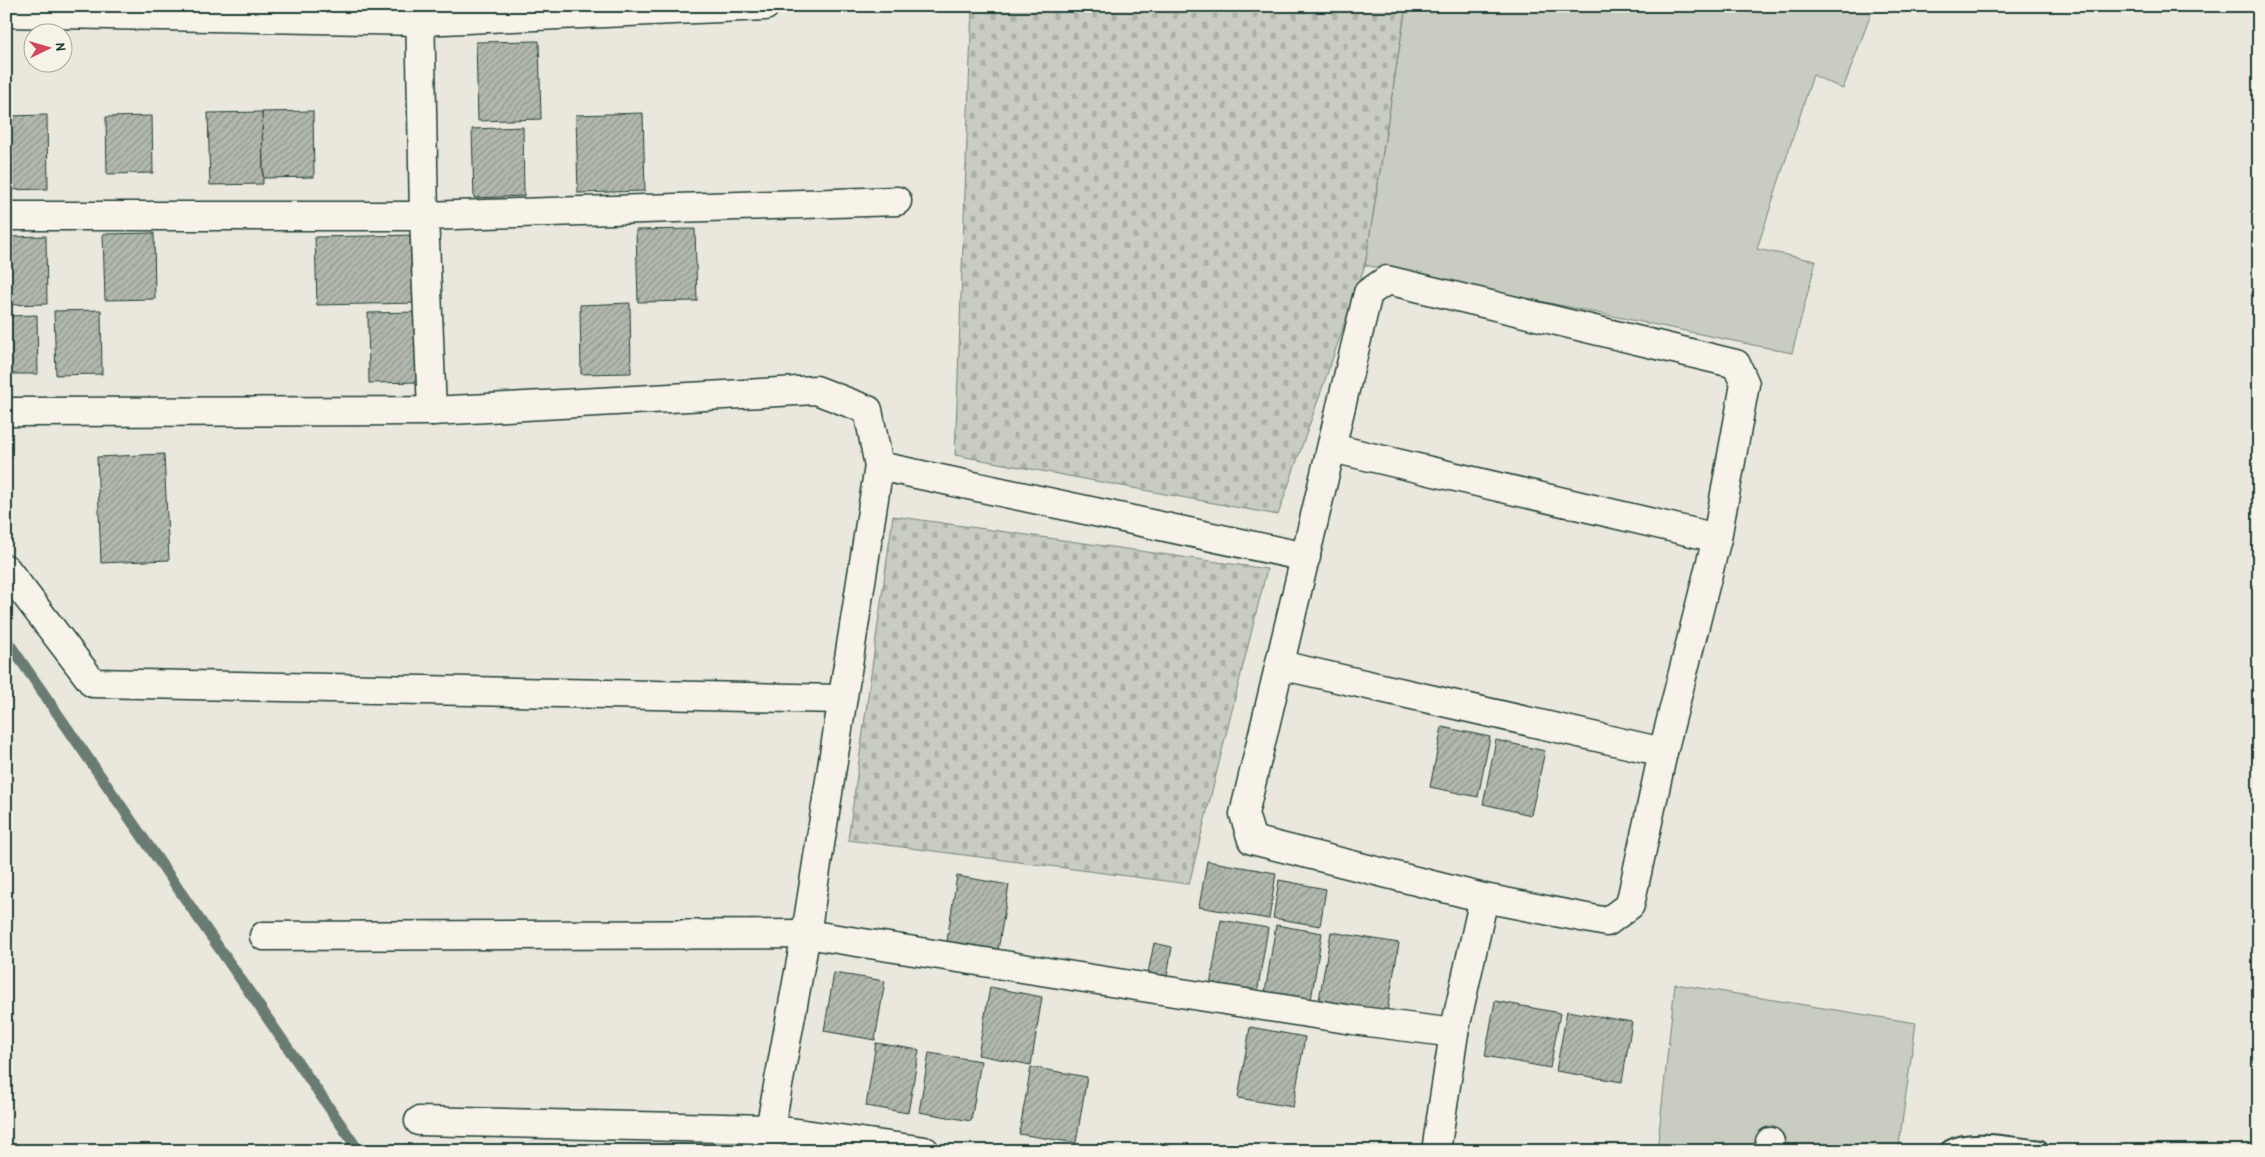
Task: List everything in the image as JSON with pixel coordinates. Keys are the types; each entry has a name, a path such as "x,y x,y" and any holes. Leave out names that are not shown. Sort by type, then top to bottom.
{"street":[{"path":"6,13 421,14 765,6"},
{"path":"421,14 424,216 432,410"},
{"path":"6,216 424,216 897,201"},
{"path":"1387,280 1736,364 1745,384 1717,538 1663,752 1630,905 1607,922 1484,898 1252,840 1244,814 1332,448 1368,293 1387,280"},
{"path":"6,412 432,410 816,390 868,410 879,466 841,698 806,934 768,1140"},
{"path":"1332,448 1717,538"},
{"path":"879,466 1306,557"},
{"path":"6,569 93,683 841,698"},
{"path":"1280,665 1663,752"},
{"path":"1436,1151 1454,1033 1484,898"},
{"path":"264,936 806,934 1353,1020 1454,1033"},
{"path":"419,1121 768,1140 924,1151"}],"lane":[{"path":"1951,1151 1957,1147 1971,1145 2038,1151"}],"green space":[{"path":"972,6 1406,6 1365,265 1278,515 955,455"},
{"path":"1406,6 1874,6 1843,89 1813,75 1757,249 1816,261 1792,353 1365,265"},
{"path":"893,516 1267,569 1189,884 848,840"},
{"path":"1675,984 1916,1023 1898,1151 1657,1151"}],"building":[{"path":"539,41 541,119 478,121 476,42"},
{"path":"313,111 314,177 263,178 262,112"},
{"path":"262,112 263,184 210,185 208,113"},
{"path":"643,113 645,191 578,193 576,115"},
{"path":"47,115 48,189 6,190 6,116"},
{"path":"152,116 153,173 107,174 106,117"},
{"path":"523,127 524,196 474,198 472,129"},
{"path":"695,229 697,301 638,302 636,230"},
{"path":"154,233 155,299 105,300 103,234"},
{"path":"419,235 420,303 317,305 315,237"},
{"path":"46,236 47,304 6,305 6,237"},
{"path":"630,303 631,373 581,374 580,305"},
{"path":"101,310 102,374 56,375 54,311"},
{"path":"418,312 419,382 369,383 368,313"},
{"path":"37,315 38,374 6,374 6,316"},
{"path":"164,454 169,560 101,563 97,457"},
{"path":"1442,727 1490,737 1478,797 1430,787"},
{"path":"1496,740 1545,751 1531,815 1483,804"},
{"path":"1207,861 1276,873 1269,919 1199,907"},
{"path":"957,876 1009,885 997,956 946,947"},
{"path":"1279,880 1326,889 1320,926 1273,918"},
{"path":"1221,920 1268,928 1257,994 1210,986"},
{"path":"1276,925 1322,933 1311,1000 1265,992"},
{"path":"1331,932 1399,943 1387,1012 1319,1000"},
{"path":"1154,943 1172,947 1167,976 1148,973"},
{"path":"834,973 885,981 875,1040 824,1031"},
{"path":"990,987 1042,997 1031,1065 978,1055"},
{"path":"1495,1001 1560,1013 1550,1068 1485,1056"},
{"path":"1567,1011 1632,1022 1622,1082 1556,1071"},
{"path":"1250,1027 1305,1037 1293,1107 1238,1098"},
{"path":"876,1043 919,1050 908,1113 866,1106"},
{"path":"929,1053 981,1061 971,1121 919,1112"},
{"path":"1031,1067 1087,1077 1076,1143 1019,1134"}],"waterway":[{"path":"6,639 359,1151"}]}
